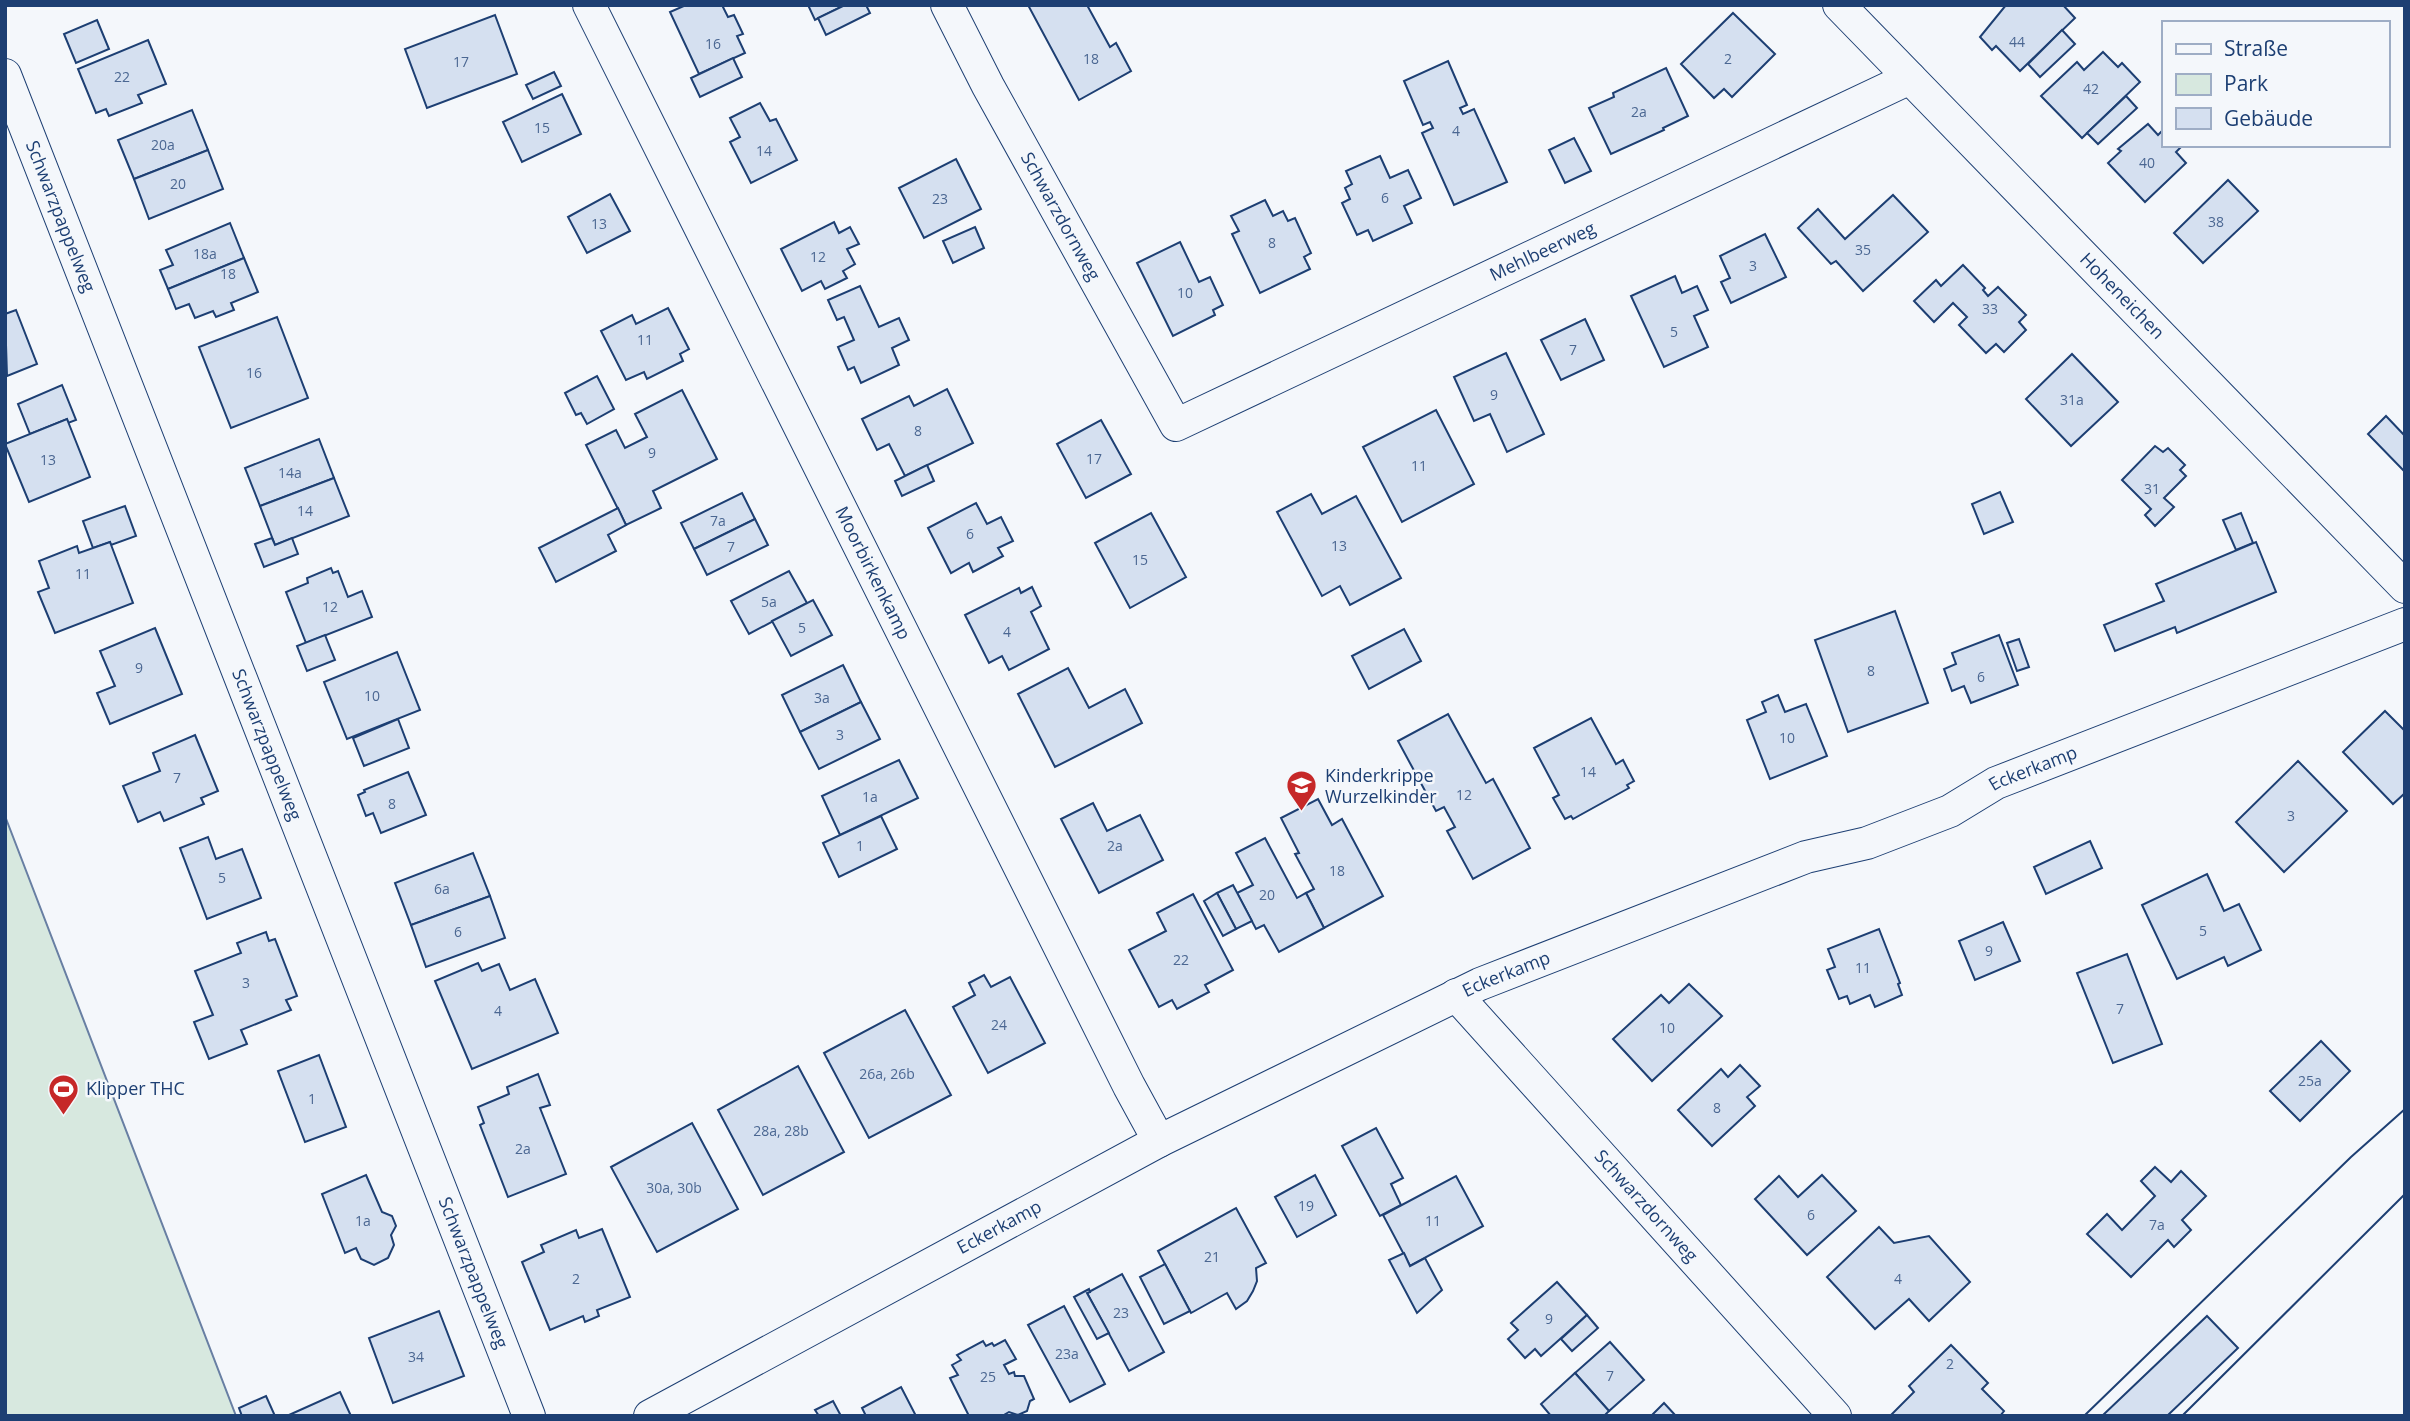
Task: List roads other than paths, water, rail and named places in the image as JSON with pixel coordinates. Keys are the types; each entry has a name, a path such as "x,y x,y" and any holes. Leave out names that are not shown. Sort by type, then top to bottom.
{"street":[{"name":"Moorbirkenkamp","path":"589,5 1129,1086 1159,1141"},
{"name":"Schwarzdornweg","path":"947,5 988,86 1176,425"},
{"name":"Hoheneichen","path":"1839,5 2405,587"},
{"name":"Schwarzpappelweg","path":"5,75 529,1416"},
{"name":"Mehlbeerweg","path":"1176,425 1910,78"},
{"name":"Eckerkamp","path":"650,1416 1159,1141 1480,984 1807,857 1867,843 1950,811 1996,783 2405,624"},
{"name":"Schwarzdornweg","path":"1456,995 1835,1416"}],"tram line":[{"path":"2084,1416 2351,1157 2405,1109"},
{"path":"2182,1416 2405,1194"}],"place":[{"name":"Kinderkrippe Wurzelkinder","path":"1302,813"},
{"name":"Klipper THC","path":"63,1116"}]}
